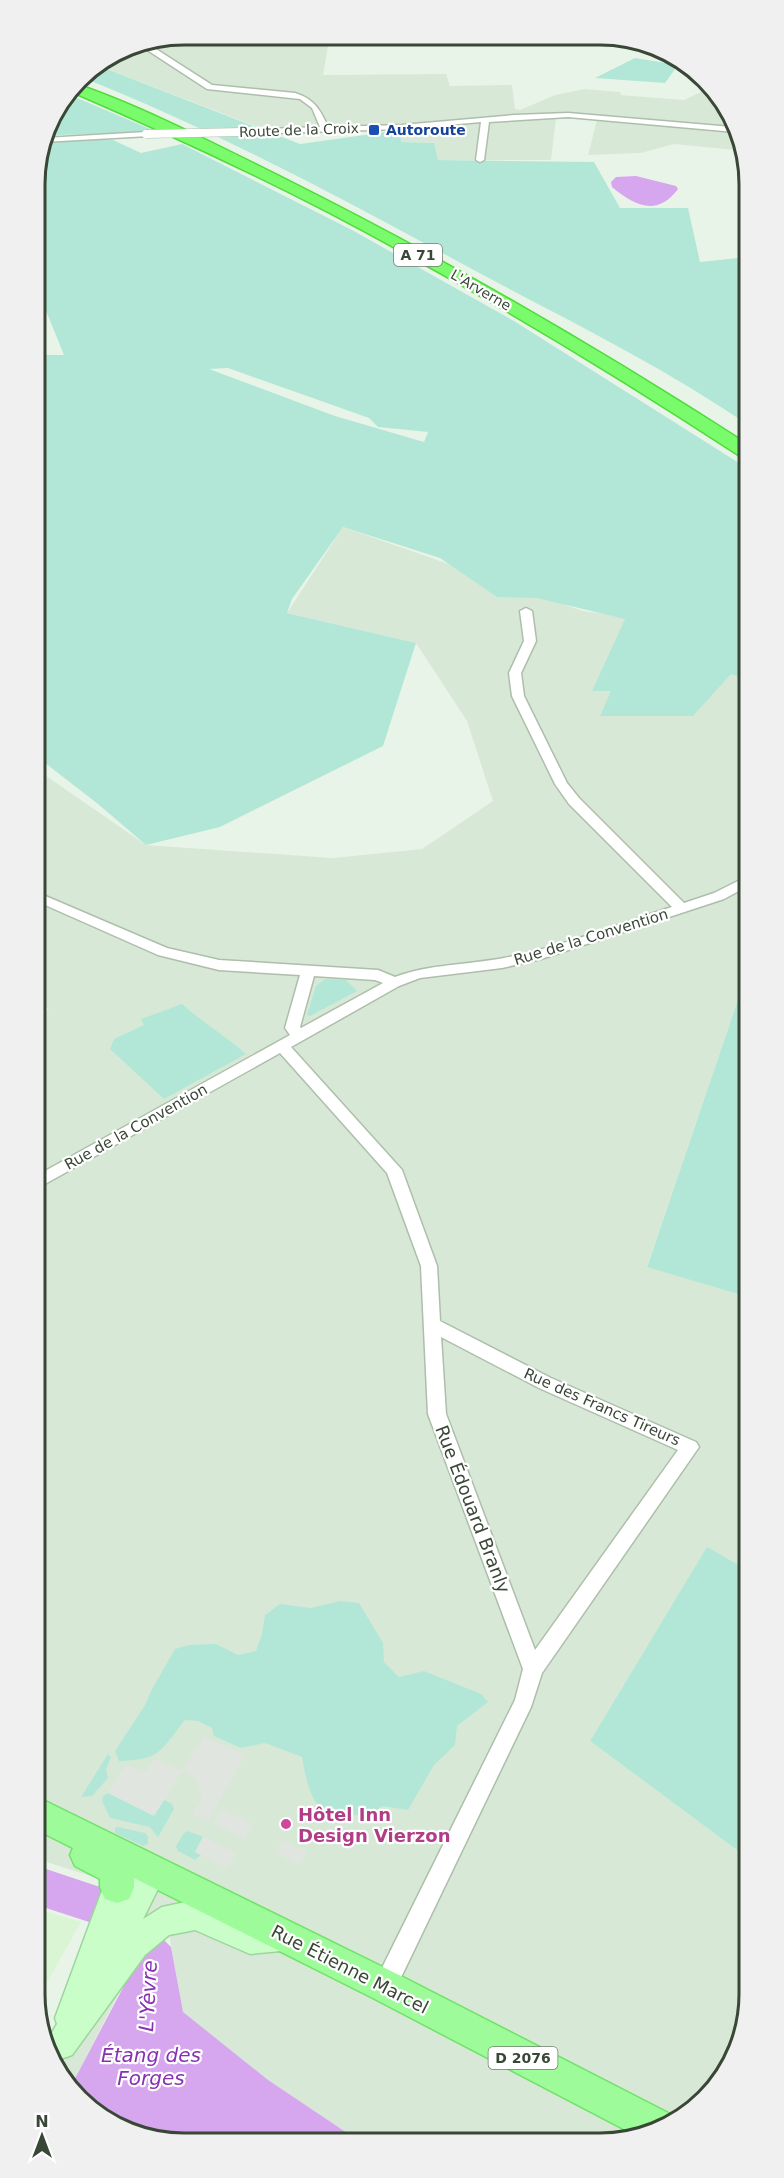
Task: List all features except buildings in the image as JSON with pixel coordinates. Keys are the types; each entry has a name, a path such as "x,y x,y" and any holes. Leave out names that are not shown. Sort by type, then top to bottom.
{"highway":[{"name":"L'Arverne","path":"86,86 247,158 415,244 585,340 739,435"},
{"name":"L'Arverne","path":"81,91 254,170 424,258 561,337 739,447"}],"main road":[{"name":"Rue Étienne Marcel","path":"45,1818 385,1986 650,2123"},
{"path":"45,1835 111,1868 117,1875 123,1893 118,1936 58,2050"},
{"path":"123,1893 152,1871"},
{"path":"118,1936 162,1922 195,1915 250,1939 285,1936"}],"street":[{"path":"151,49 210,87 295,95 306,99 314,103 325,129"},
{"name":"Route de la Croix","path":"53,139 146,134 402,127 568,116 727,129"},
{"path":"480,160 485,120"},
{"path":"526,611 530,641 515,673 518,696 561,784 574,801 682,909"},
{"name":"Rue de la Convention","path":"45,1178 394,983 418,974 502,963 541,954 682,909 719,896 739,885"},
{"path":"45,900 164,952 219,965 378,975 394,983"},
{"path":"299,1035 292,1028 308,971"},
{"name":"Rue Édouard Branly","path":"281,1045 394,1170 429,1266 437,1414 533,1669"},
{"name":"Rue des Francs Tireurs","path":"432,1324 545,1383 690,1447 533,1669"},
{"path":"385,1986 524,1701 533,1669"}],"shaded area":[{"path":"175,45 328,45 323,75 446,74 450,86 512,85 515,109 520,110 555,95 584,89 621,92 620,95 684,100 703,91 719,112 718,115 721,115 734,150 674,144 641,153 588,155 597,120 556,118 551,160 437,160 434,143 400,142 400,125 263,129 106,69 122,59 148,50"},
{"path":"635,58 670,64 676,68 665,83 595,78"},
{"path":"106,69 300,144 400,130 401,142 434,143 438,160 594,162 620,208 688,208 700,262 739,258 739,419 683,383 617,346 335,196 235,145 91,81"},
{"path":"76,97 157,132 54,136 64,114"},
{"path":"90,138 113,140 141,153 182,144 352,230 514,321 739,463 739,677 731,674 693,716 600,716 611,691 592,691 625,619 537,598 497,597 440,558 343,527 292,599 287,613 416,643 383,746 220,827 146,845 45,763 45,355 64,355 45,308 45,175 52,142","holes":["228,368 369,418 378,427 428,432 424,442 335,416 209,369"]},
{"path":"343,527 583,611 739,632 739,996 647,1266 739,1294 739,1566 707,1548 590,1741 739,1852 739,2003 734,2030 725,2056 705,2086 670,2114 636,2128 609,2133 341,2133 256,2080 182,2011 169,1934 132,1968 74,2079 63,2063 143,1914 103,1880 45,1862 45,1012 49,1009 45,1008 45,775 146,845 333,858 422,849 493,801 467,721 416,643 287,613"},
{"path":"325,979 346,980 357,991 310,1016 307,1015 316,986"},
{"path":"739,996 739,1294 647,1267"},
{"path":"182,1004 246,1054 164,1099 110,1049 114,1039 144,1025 141,1019"},
{"path":"707,1547 739,1565 739,1852 590,1741"},
{"path":"340,1601 359,1603 383,1643 384,1662 399,1677 424,1671 481,1694 488,1702 457,1726 455,1745 434,1765 408,1810 382,1806 368,1817 331,1813 318,1805 313,1798 302,1757 265,1743 241,1748 214,1736 212,1728 198,1721 185,1720 164,1746 152,1756 119,1761 115,1751 145,1705 175,1649 189,1645 216,1644 238,1655 256,1651 265,1615 280,1604 311,1608"},
{"path":"204,1737 245,1755 208,1821 193,1814 202,1799 196,1778 182,1771"},
{"path":"108,1754 111,1757 106,1770 108,1778 92,1796 81,1797"},
{"path":"155,1759 182,1771 154,1816 108,1793 126,1765 145,1772"},
{"path":"108,1793 154,1815 164,1800 172,1804 174,1809 158,1837 150,1827 110,1818 102,1801 103,1796"},
{"path":"222,1809 253,1824 245,1839 213,1823"},
{"path":"115,1828 145,1833 148,1836 148,1844 143,1846 115,1833"},
{"path":"188,1831 203,1837 195,1852 201,1855 195,1860 178,1851 176,1846 184,1833"},
{"path":"203,1837 236,1853 228,1868 195,1852"},
{"path":"283,1840 307,1852 300,1865 275,1853"},
{"path":"45,1911 81,1922 45,1986"}],"water":[{"path":"636,176 676,186 678,189 662,203 646,206 629,199 612,187 611,182 616,177"},
{"name":"Étang des Forges","path":"162,1938 171,1947 183,2012 268,2080 347,2133 175,2133 131,2122 99,2104 74,2079 143,1950"}],"waterway":[{"name":"L'Yèvre","path":"45,1888 92,1903"}],"place":[{"name":"Autoroute","path":"374,130"},
{"name":"Hôtel Inn Design Vierzon","path":"286,1824"}]}
